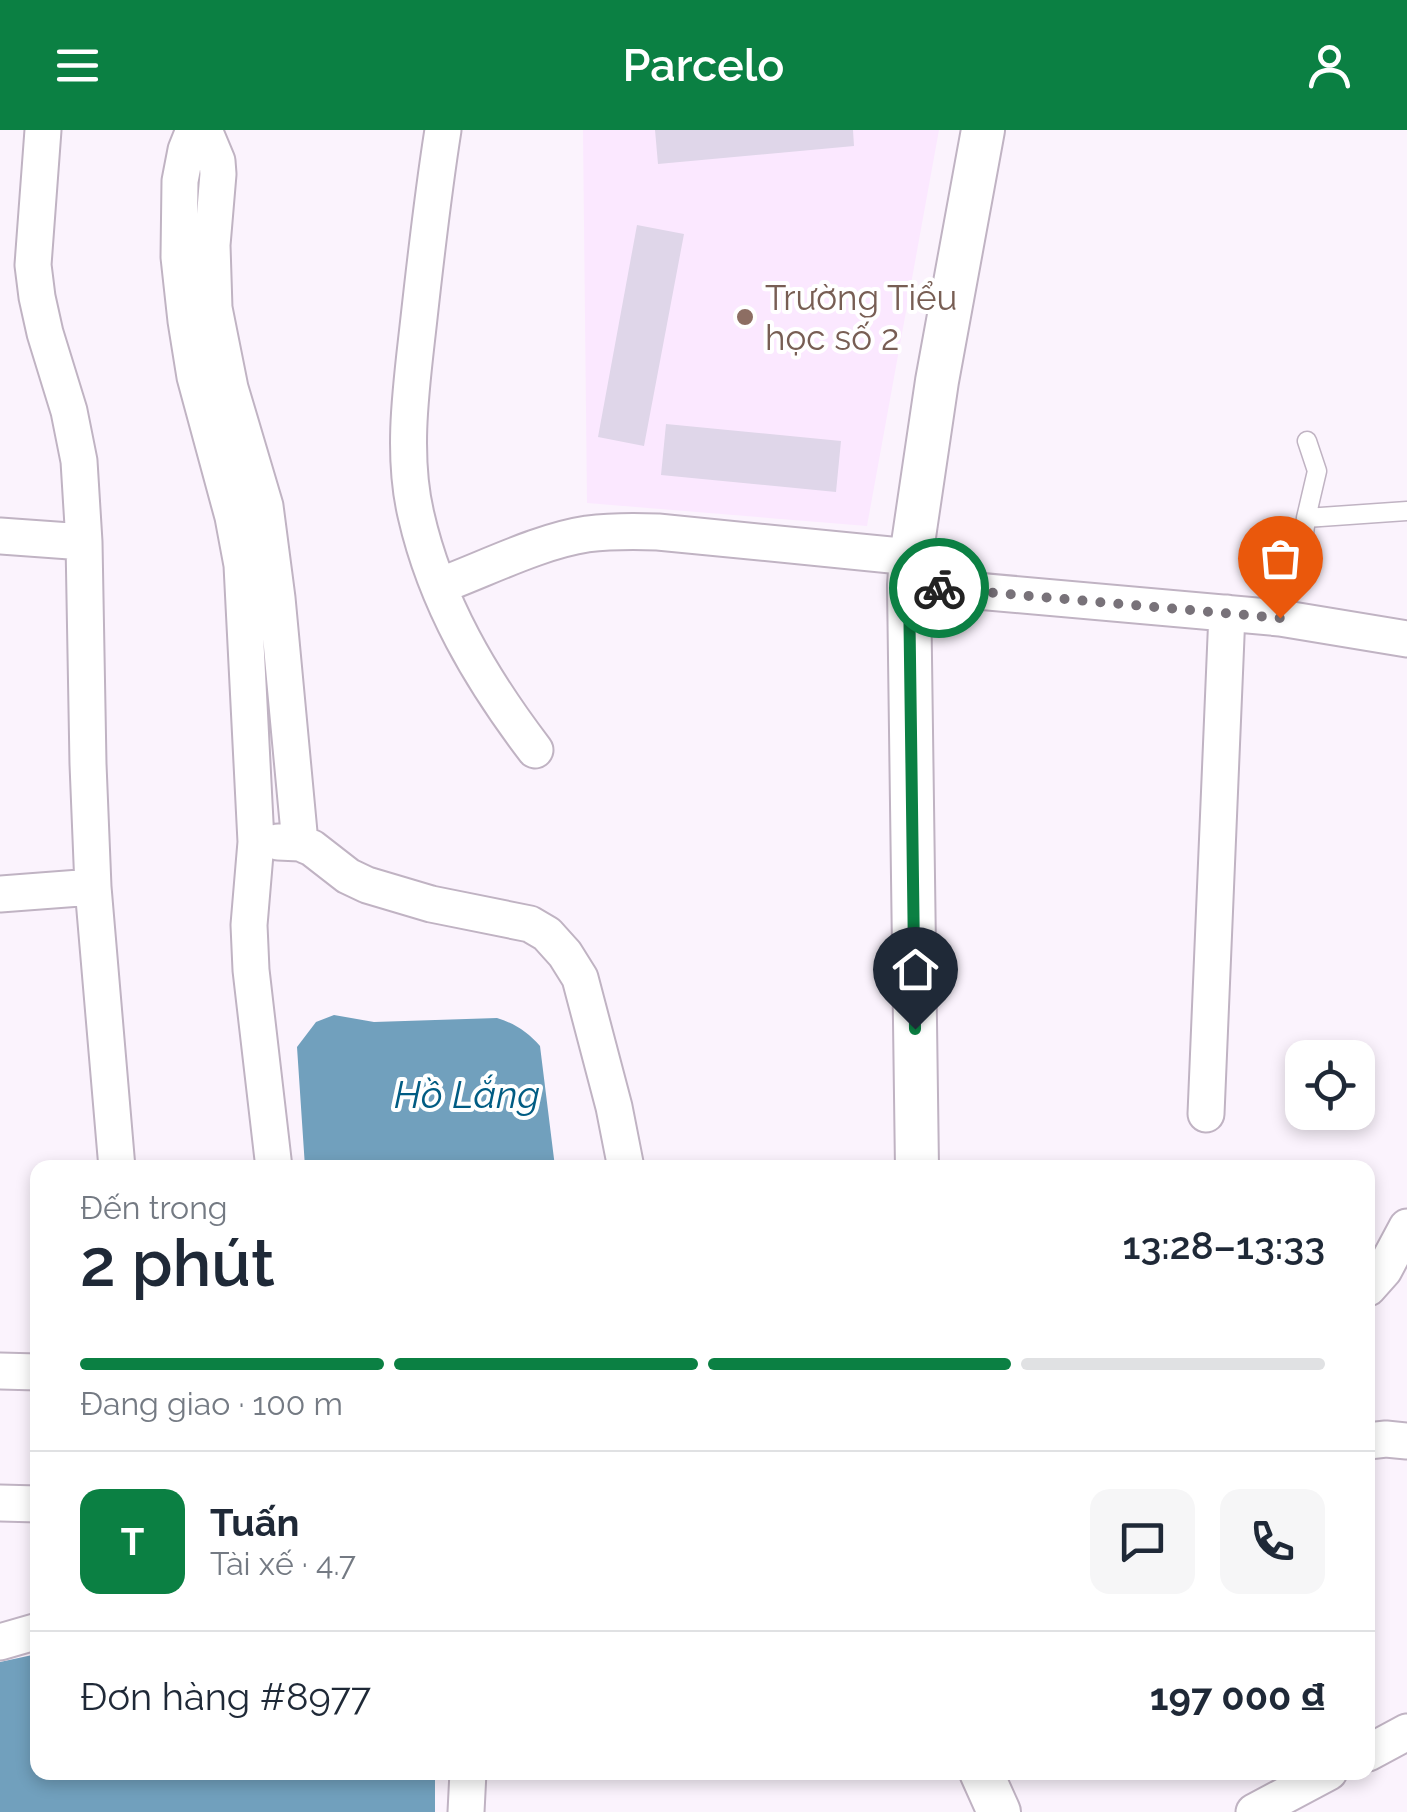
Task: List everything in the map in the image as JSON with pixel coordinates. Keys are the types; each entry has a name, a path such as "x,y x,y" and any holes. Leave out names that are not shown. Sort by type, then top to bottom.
{"street":[{"path":"43,130 35,214 35,281 79,460 93,887 116,1160"},
{"path":"194,130 180,181 179,257 195,377 242,565 256,842 251,970 273,1160"},
{"path":"204,130 218,174 212,245 214,308 230,388 265,506 300,842"},
{"path":"443,130 422,288 410,429 415,513 458,632 480,672 535,750"},
{"path":"917,1160 910,571 937,381 984,130"},
{"path":"440,586 586,534 621,531 697,535 910,571 1280,618 1407,639"},
{"path":"0,536 84,542"},
{"path":"1206,1114 1227,614"},
{"path":"256,842 300,842 348,876 367,884 430,904 530,924 547,934 566,954 580,978 624,1160"},
{"path":"0,894 93,887"},
{"path":"1375,1280 1407,1228"},
{"path":"0,1371 30,1372"},
{"path":"1375,1440 1407,1441"},
{"path":"0,1504 30,1504"},
{"path":"0,1642 30,1633"},
{"path":"1375,1749 1407,1732"},
{"path":"466,1812 468,1780"},
{"path":"985,1780 999,1812"},
{"path":"1254,1812 1315,1780"}],"lane":[{"path":"1280,618 1300,565 1318,470 1308,441"},
{"path":"1306,518 1407,511"}],"shaded area":[{"name":"Trường Tiểu học số 2","path":"583,130 939,130 867,526 587,503"}],"water":[{"name":"Hồ Lắng","path":"334,1015 374,1022 497,1018 520,1029 540,1046 554,1160 305,1160 297,1047 316,1022"},
{"path":"30,1656 30,1780 435,1780 435,1812 0,1812 0,1662"}],"building":[{"path":"655,130 853,130 854,146 658,164"},
{"path":"637,225 684,234 644,446 598,437"},
{"path":"666,424 841,441 836,492 661,475"}],"way so far":[{"path":"939,588 1280,618"}],"place":[{"name":"Trường Tiểu học số 2","path":"745,317"}],"route":[{"path":"915,1029 909,585 939,588"}]}
